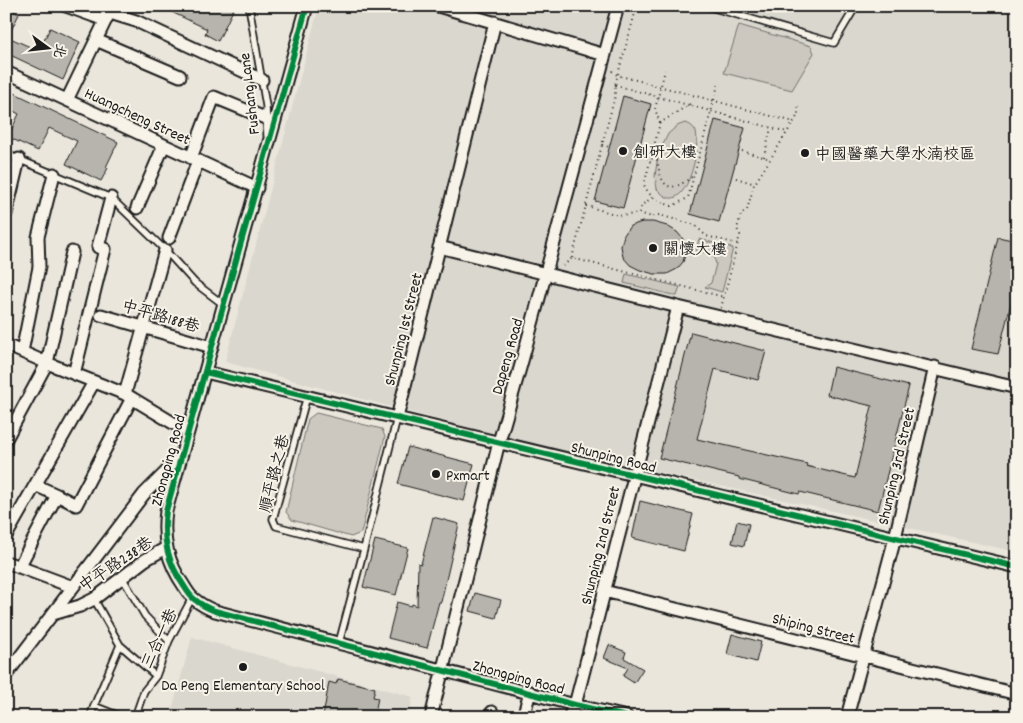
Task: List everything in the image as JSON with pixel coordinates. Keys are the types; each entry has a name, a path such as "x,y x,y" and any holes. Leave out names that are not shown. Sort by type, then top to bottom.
{"street":[{"path":"66,6 109,13 136,21 262,80"},
{"name":"Zhongping Road","path":"307,6 166,511 164,534 166,548 176,575 193,598 215,611 627,717"},
{"path":"438,6 605,55"},
{"name":"Dapeng Road","path":"431,717 499,442 618,6"},
{"path":"67,100 109,13"},
{"name":"Shunping 1st Street","path":"397,418 495,22"},
{"path":"96,40 180,76"},
{"name":"Huangcheng Street","path":"6,72 257,188"},
{"path":"168,238 214,98 266,118"},
{"path":"137,208 164,145"},
{"path":"6,214 19,159"},
{"path":"22,352 39,267 38,237 54,174"},
{"path":"74,374 105,249 98,247 111,198"},
{"path":"439,247 1017,388"},
{"path":"35,485 76,505 128,396 165,250"},
{"path":"6,439 47,363 72,252"},
{"name":"Shunping 2nd Street","path":"569,717 575,704 678,306"},
{"name":"中平路188巷","path":"101,315 212,347"},
{"path":"6,345 128,396 188,432"},
{"name":"Shunping 3rd Street","path":"847,717 895,538 935,367"},
{"name":"Shunping Road","path":"205,372 1017,567"},
{"path":"6,536 94,382"},
{"path":"6,675 144,494 181,456"},
{"path":"19,567 57,495"},
{"name":"中平路238巷","path":"52,614 80,606 94,599 145,560 166,548"},
{"path":"6,562 73,587"},
{"name":"Shiping Street","path":"604,591 1017,694"},
{"path":"523,717 530,692"}],"lane":[{"name":"Fushang Lane","path":"250,6 266,106 268,150"},
{"path":"707,6 834,43 856,6"},
{"path":"6,154 111,198 196,283 224,306"},
{"name":"順平路之巷","path":"307,396 273,519 276,526 364,549"},
{"name":"Shunping 1st Street","path":"339,643 397,418"},
{"path":"122,577 145,616 169,641"},
{"name":"三合一巷","path":"135,717 144,691 156,676 169,641 193,598"},
{"path":"94,599 120,645 156,676"},
{"path":"90,717 120,645"},
{"path":"94,706 122,717"}],"path":[{"path":"563,266 572,258 615,96 617,75 637,6"},
{"path":"620,41 627,43"},
{"path":"612,70 617,75 794,122"},
{"path":"665,70 655,109 660,123 644,184 648,193 653,197 660,202 672,206 688,198 718,85"},
{"path":"615,85 788,132"},
{"path":"660,123 690,104"},
{"path":"720,308 738,244 740,235 737,229 741,214 747,210 754,184 798,116 798,106"},
{"path":"764,157 772,127"},
{"path":"602,145 609,147"},
{"path":"742,151 770,159"},
{"path":"637,154 656,160 663,182 670,186 676,187 694,175"},
{"path":"736,178 754,184"},
{"path":"639,213 642,205 653,197"},
{"path":"586,206 622,216 639,213 652,217 659,215 695,225 706,236 738,244"},
{"path":"572,258 724,297"}],"shaded area":[{"path":"319,6 1017,6 1017,552 522,442 225,362"},
{"path":"739,25 811,46 814,53 792,90 724,73"},
{"path":"685,123 692,126 696,132 695,159 689,180 684,189 679,195 668,198 657,189 655,176 658,155 668,134 677,126"},
{"path":"699,239 733,248 722,292 705,287 711,283 716,264 714,257 696,250"},
{"path":"626,274 680,287 677,296 624,283"},
{"path":"316,413 382,429 385,437 361,533 351,537 292,520 286,512 308,419"},
{"name":"Da Peng Elementary School","path":"192,637 413,697 408,717 170,717"}],"building":[{"path":"159,6 210,6 217,9 218,6 235,6 218,41 205,34 207,29"},
{"path":"6,8 19,14 8,37 39,51 50,28 80,42 63,80 6,53"},
{"path":"6,89 118,142 101,181 66,164 77,141 49,128 38,151 8,137 19,114 6,107"},
{"name":"創研大樓","path":"623,96 651,104 623,208 595,201"},
{"path":"715,120 745,128 719,222 690,214"},
{"name":"關懷大樓","path":"642,222 653,222 667,226 677,232 683,239 686,251 683,262 677,269 667,274 654,274 630,265 623,257 621,246 624,235 630,226"},
{"path":"998,237 1017,241 1017,280 998,354 971,349"},
{"path":"691,332 766,351 758,380 715,369 697,439 807,464 806,466 855,478 872,406 827,395 833,367 909,386 878,511 800,492 799,494 739,479 739,477 659,458"},
{"name":"Pxmart","path":"408,447 474,464 464,501 398,484"},
{"path":"640,501 693,514 684,551 632,538"},
{"path":"433,517 459,524 441,602 439,602 427,648 388,638 397,602 417,606 418,563 421,564"},
{"path":"737,521 749,524 744,546 732,543"},
{"path":"375,540 408,548 396,595 363,587"},
{"path":"475,593 501,600 496,618 470,611"},
{"path":"732,634 761,642 756,662 727,654"},
{"path":"609,645 626,652 624,658 643,669 634,683 623,676 628,668 604,658"},
{"path":"338,679 375,688 373,697 378,698 374,717 323,717 329,682 336,684"}],"cycle path":[{"path":"307,6 166,511 166,541 174,569 187,592 201,604 215,611 627,717"},
{"path":"205,372 1017,567"}],"place":[{"name":"創研大樓","path":"623,151"},
{"name":"中國醫藥大學水湳校區","path":"805,153"},
{"name":"關懷大樓","path":"653,248"},
{"name":"Pxmart","path":"436,474"},
{"name":"Da Peng Elementary School","path":"243,667"}]}
